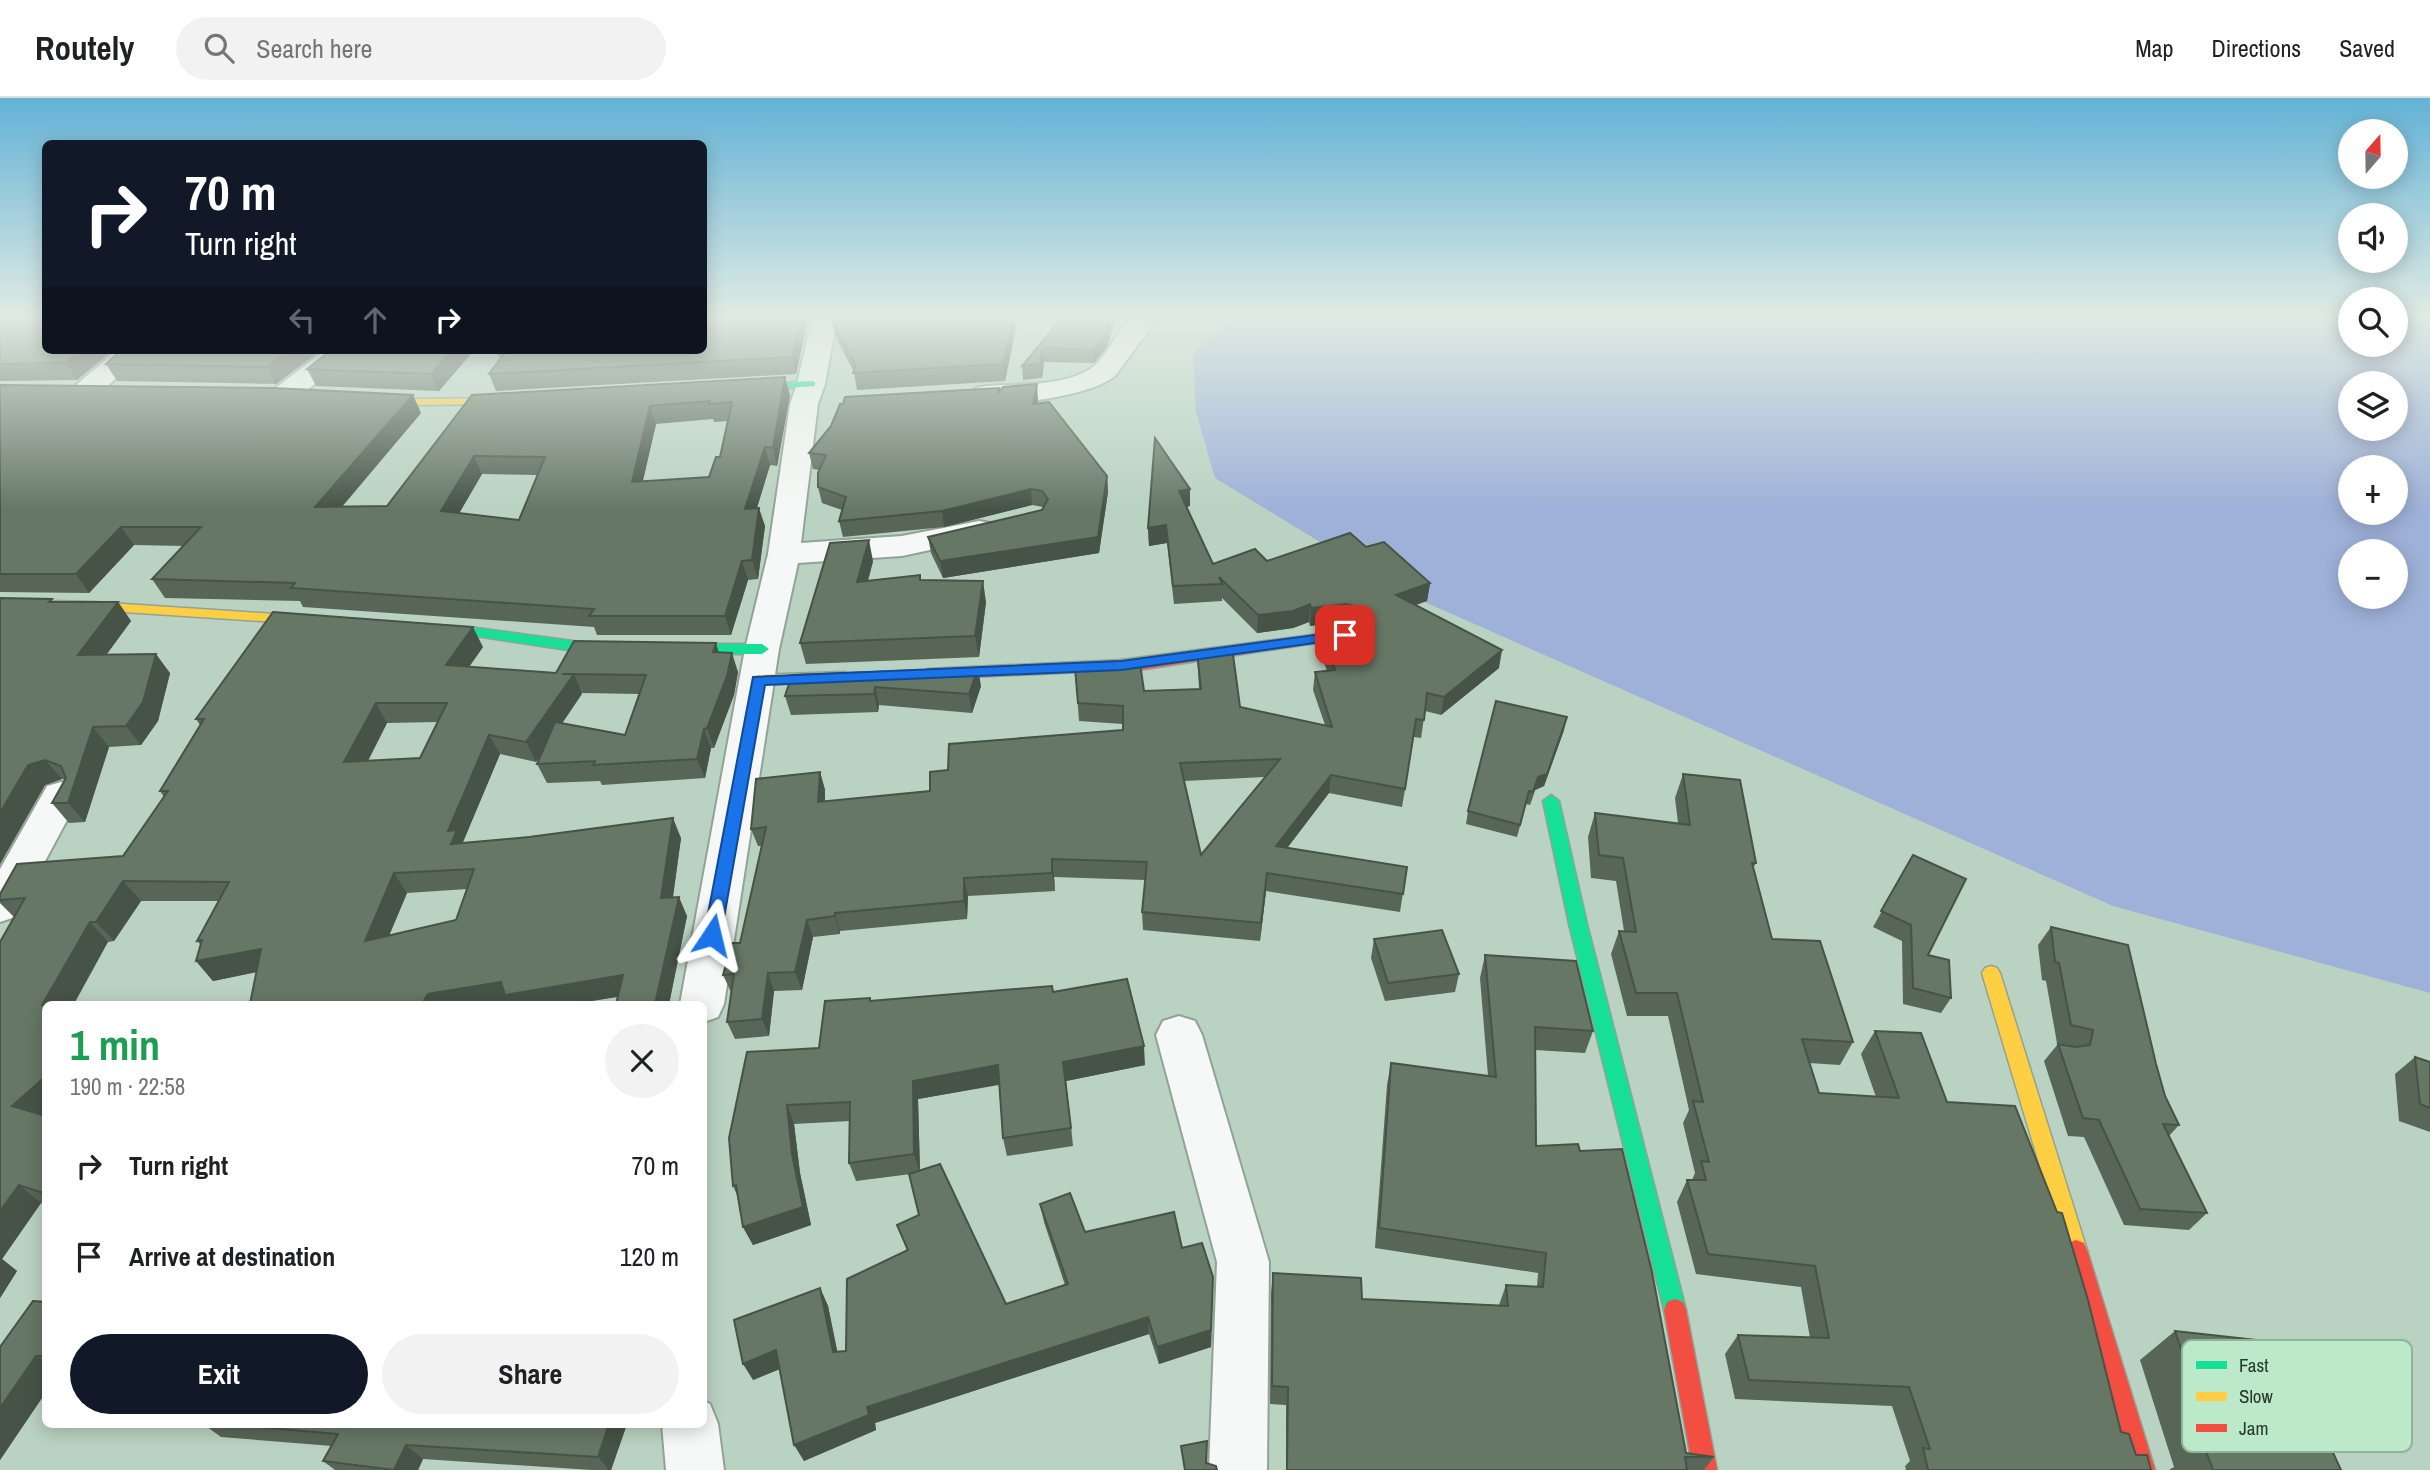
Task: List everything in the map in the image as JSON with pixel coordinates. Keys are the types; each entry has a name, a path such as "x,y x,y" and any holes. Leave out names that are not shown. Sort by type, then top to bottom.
{"street":[{"path":"91,391 100,382"},
{"path":"288,396 303,382"},
{"path":"703,1001 760,665 817,382"},
{"path":"957,396 1069,386 1084,382"},
{"path":"717,390 816,397"},
{"path":"347,398 412,402 532,401"},
{"path":"784,554 902,546 1007,523"},
{"path":"0,604 94,606 330,622"},
{"path":"399,626 469,631 594,649 855,677"},
{"path":"908,674 1145,664 1345,635 1121,665"},
{"path":"0,906 61,796"},
{"path":"1551,801 1575,914 1624,1097 1672,1295 1705,1470"},
{"path":"1991,973 2143,1470"},
{"path":"1179,1035 1243,1262 1238,1470"},
{"path":"690,1428 695,1470"}],"shaded area":[{"path":"1194,382 2338,382 2338,441 2408,441 2408,382 2430,382 2430,993 2113,906 1402,592 1215,478 1196,412"}],"building":[{"path":"698,382 784,382 773,448 765,447 745,509 759,508 752,560 742,561 725,616 589,616 594,609 291,588 295,583 152,579 201,527 121,527 76,574 0,574 0,385 274,388 413,395 315,507 387,506 472,395","holes":["710,401 709,404 732,402 720,457 716,457 709,477 632,482 650,406","474,456 545,457 519,520 441,511"]},
{"path":"1037,384 1033,404 1049,402 1107,476 1098,537 940,561 928,537 1042,510 1048,499 1042,491 1031,489 942,511 839,521 846,497 818,487 818,473 826,455 809,453 831,426 845,397 999,388 998,393 1003,387"},
{"path":"1155,438 1190,489 1179,491 1213,564 1255,549 1267,561 1350,533 1366,547 1384,542 1430,583 1396,595 1502,650 1444,697 1427,693 1424,720 1416,719 1405,789 1331,775 1276,846 1407,867 1403,894 1267,873 1261,923 1142,912 1147,862 1052,859 1052,873 964,878 964,901 835,913 835,916 807,920 795,972 768,973 762,1019 727,1022 734,974 723,975 732,943 740,943 766,827 751,829 756,779 820,772 818,802 930,791 930,772 948,770 949,744 1123,730 1123,706 1078,703 1075,668 1140,663 1144,691 1201,689 1197,652 1232,647 1240,707 1332,727 1315,672 1335,670 1321,634 1359,628 1366,616 1359,607 1346,604 1311,608 1310,604 1293,611 1258,615 1219,577 1222,584 1173,586 1166,525 1148,528","holes":["1280,759 1201,855 1180,763"]},
{"path":"869,540 857,582 920,575 920,580 983,581 975,636 800,643 830,543"},
{"path":"0,598 52,599 49,602 118,602 78,655 156,654 143,702 126,726 93,727 68,803 52,803 66,778 61,766 45,760 28,765 0,813"},
{"path":"273,612 473,627 446,665 556,673 574,641 716,643 713,652 732,653 727,676 707,728 704,729 697,759 593,765 595,761 537,764 555,722 625,735 646,675 574,674 526,742 489,735 448,831 457,830 451,844 529,837 673,818 661,898 679,897 656,1001 617,1001 623,975 505,995 501,982 428,994 424,1001 251,1001 261,949 196,961 202,940 197,941 229,882 123,881 96,922 90,922 42,1001 42,1080 12,1106 42,1115 42,1193 19,1185 0,1211 0,942 25,898 0,900 0,894 17,864 123,856 168,791 160,791 204,719 196,719","holes":["376,703 447,703 420,758 344,762","474,869 456,920 365,941 394,873"]},
{"path":"978,668 969,694 875,687 874,694 785,696 792,675"},
{"path":"1496,701 1567,717 1547,774 1538,777 1533,792 1529,791 1520,825 1468,811"},
{"path":"1683,774 1740,780 1756,863 1752,863 1772,939 1820,941 1853,1042 1802,1039 1819,1093 1899,1098 1875,1031 1921,1033 1947,1102 2015,1106 2057,1212 2062,1213 2088,1300 2121,1432 2129,1434 2136,1455 2147,1455 2151,1470 1928,1470 1923,1448 1930,1449 1909,1387 1749,1380 1738,1335 1829,1338 1815,1266 1708,1254 1687,1180 1706,1180 1701,1161 1709,1162 1693,1101 1703,1102 1677,993 1636,993 1619,931 1636,932 1623,858 1599,855 1595,813 1690,825"},
{"path":"1913,855 1966,879 1928,955 1949,960 1951,998 1913,988 1911,925 1881,911"},
{"path":"2051,927 2128,945 2165,1096 2179,1125 2163,1124 2207,1213 2140,1209 2099,1120 2083,1118 2058,1044 2075,1047 2090,1045 2093,1030 2071,1025 2059,963 2055,962"},
{"path":"1442,930 1459,974 1388,983 1374,939"},
{"path":"1485,955 1576,961 1593,1031 1535,1027 1536,1146 1578,1144 1580,1151 1622,1149 1652,1272 1686,1453 1714,1457 1685,1457 1687,1470 1287,1470 1288,1387 1272,1386 1273,1273 1361,1278 1362,1299 1508,1306 1506,1285 1543,1287 1546,1253 1379,1228 1391,1063 1496,1077"},
{"path":"1127,979 1144,1046 1063,1062 1071,1128 1003,1138 998,1065 913,1081 914,1154 849,1163 850,1102 787,1105 792,1154 803,1207 743,1227 736,1185 733,1186 729,1138 747,1052 819,1048 825,1001 870,998 870,1001 1052,986 1053,992"},
{"path":"2415,1057 2430,1062 2430,1108 2420,1104"},
{"path":"940,1164 1006,1304 1068,1284 1040,1204 1070,1193 1085,1232 1174,1212 1182,1248 1202,1243 1213,1277 1211,1330 1157,1347 1148,1317 867,1407 869,1415 794,1445 776,1350 743,1364 734,1320 820,1288 833,1352 846,1351 847,1279 908,1250 897,1225 919,1215 909,1174"},
{"path":"33,1301 42,1302 42,1356 36,1356 0,1408 0,1347"},
{"path":"2175,1331 2256,1340 2182,1340 2182,1352"},
{"path":"271,1428 608,1428 598,1457 406,1445 394,1470 323,1461 338,1434"},
{"path":"1207,1441 1206,1463 1216,1466 1217,1470 1185,1470 1181,1446"},
{"path":"2206,1452 2333,1452 2341,1470 2213,1470"}],"traffic: fast":[{"path":"736,389 811,384"},
{"path":"422,628 469,631 595,649 762,649"},
{"path":"1551,801 1578,924 1675,1310"}],"traffic: slow":[{"path":"362,399 412,402 519,401"},
{"path":"0,604 94,606 320,621"},
{"path":"1121,665 1343,635"},
{"path":"758,680 844,677"},
{"path":"1991,973 2076,1250"}],"traffic: jam":[{"path":"928,674 1145,664 1343,635"},
{"path":"2076,1250 2143,1470"},
{"path":"1675,1310 1705,1470"}],"route":[{"path":"712,935 758,680 1121,665 1345,635"}]}
